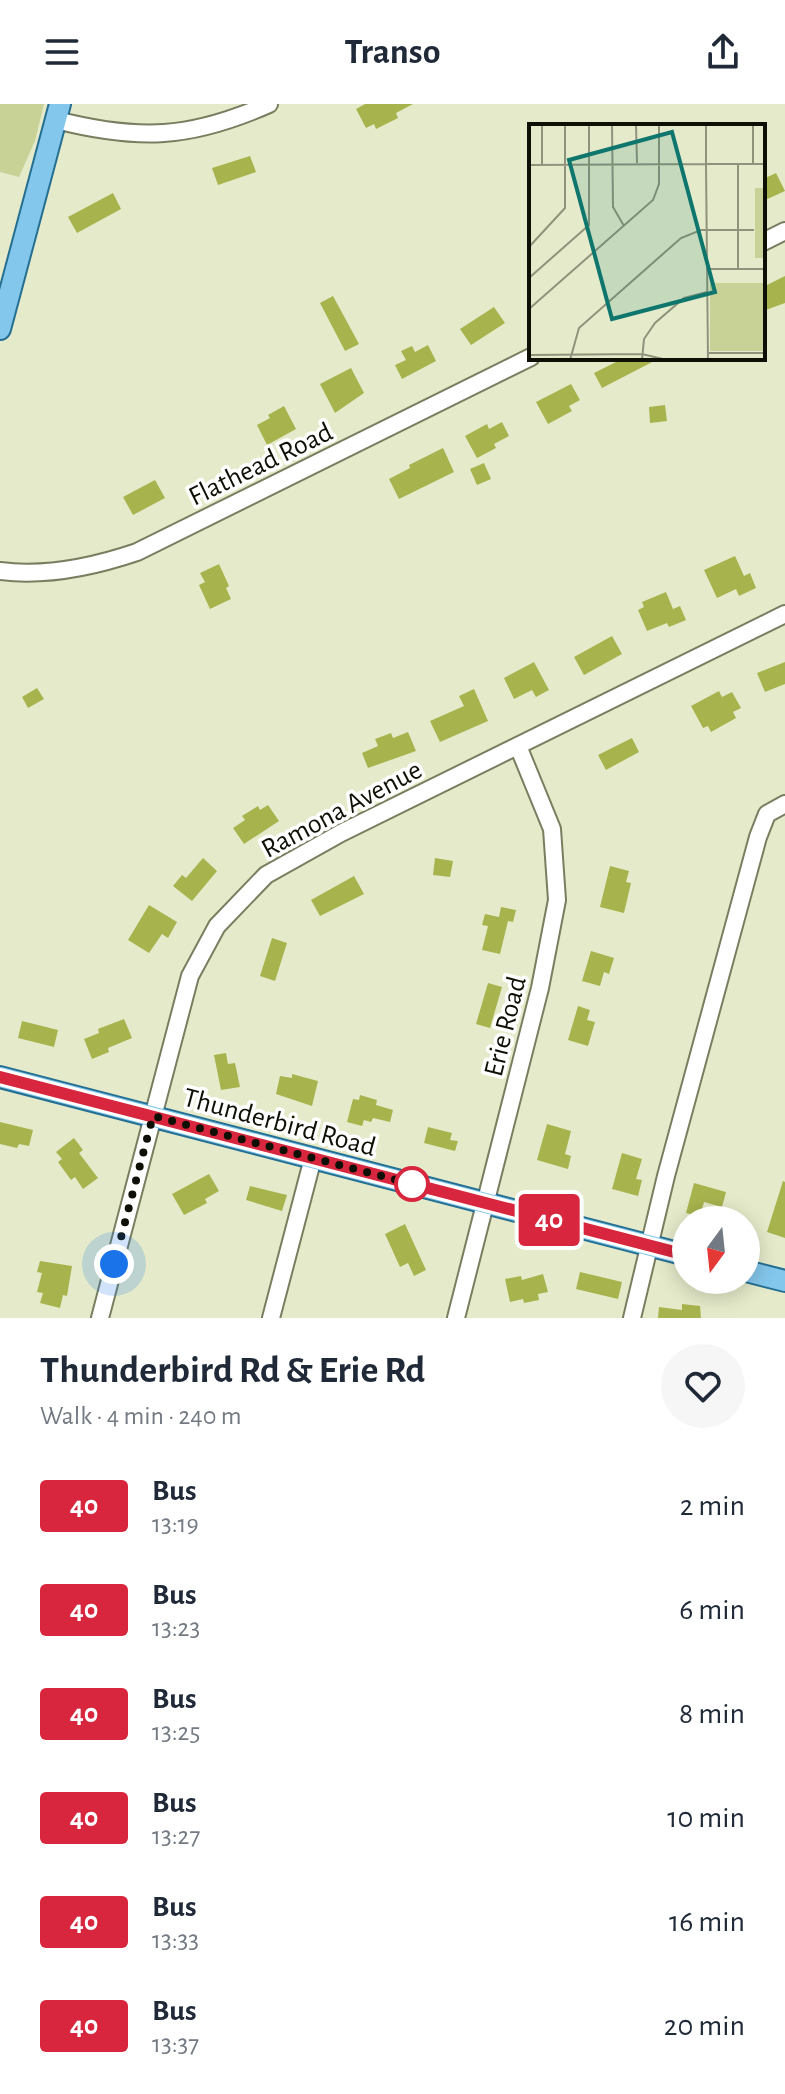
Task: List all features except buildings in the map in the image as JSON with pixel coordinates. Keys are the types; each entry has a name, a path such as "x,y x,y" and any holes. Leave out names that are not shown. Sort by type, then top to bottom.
{"main road":[{"path":"0,329 6,278 58,112"},
{"name":"Thunderbird Road","path":"0,1077 672,1252"},
{"path":"760,1275 785,1281"}],"street":[{"path":"58,112 106,131 158,135 193,131 232,121 269,104"},
{"path":"765,241 785,231"},
{"name":"Flathead Road","path":"0,571 79,569 137,552 529,358"},
{"name":"Ramona Avenue","path":"100,1318 190,976 217,926 266,875 341,833 785,614"},
{"name":"Erie Road","path":"456,1318 540,988 557,900 552,829 518,746"},
{"path":"632,1318 692,1076 762,822 767,814 785,804"},
{"path":"271,1318 313,1158"}],"green space":[{"path":"0,104 44,104 35,141 19,177 0,172"}],"bus line":[{"name":"40","path":"0,1077 672,1251"}],"route":[{"path":"114,1264 153,1116 412,1184"}]}
